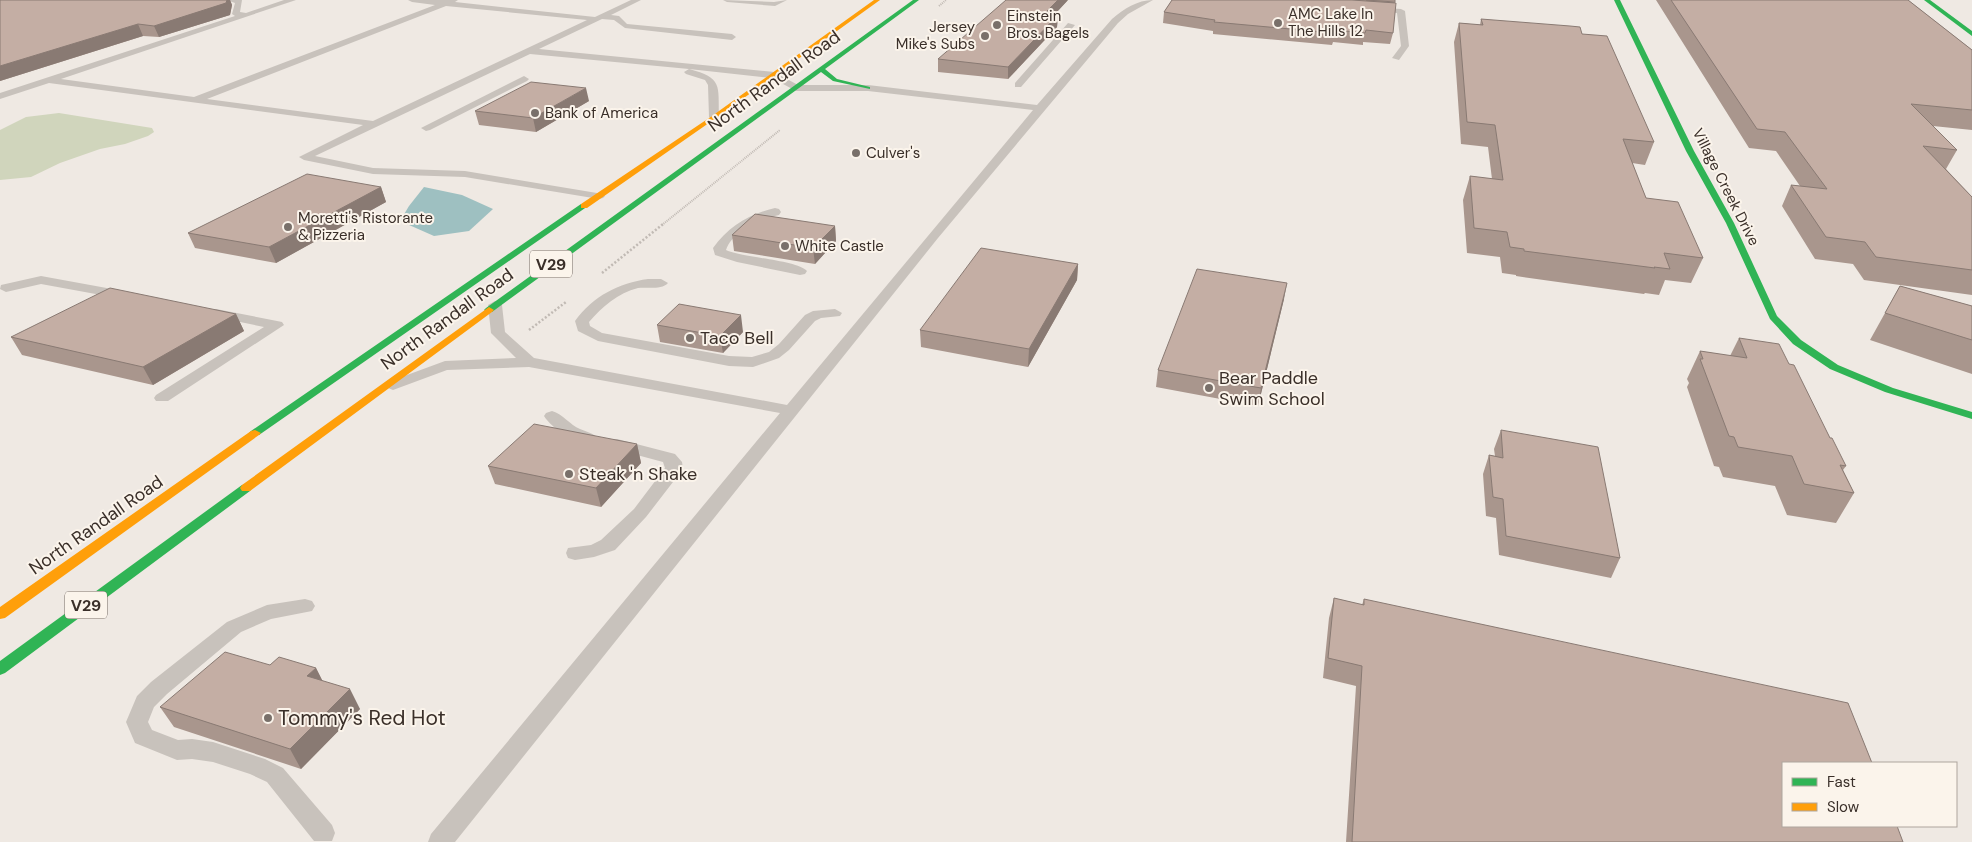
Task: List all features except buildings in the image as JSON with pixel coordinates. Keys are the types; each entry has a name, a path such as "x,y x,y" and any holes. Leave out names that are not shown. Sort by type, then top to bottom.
{"main road":[{"name":"North Randall Road","path":"0,614 266,425 714,117 877,0"},
{"name":"North Randall Road","path":"0,669 495,305 916,0"},
{"name":"Village Creek Drive","path":"1617,0 1690,151 1730,224 1773,316 1797,342 1834,367 1889,390 1972,416"},
{"path":"1927,0 1972,34"},
{"path":"821,70 824,75 840,82 868,88"}],"lane":[{"path":"231,0 239,1 236,14 246,15"},
{"path":"0,96 292,0"},
{"path":"412,0 616,18 625,26 732,37"},
{"path":"194,100 454,0"},
{"path":"599,196 465,174 373,171 304,157 636,0"},
{"path":"727,0 775,4 783,0"},
{"path":"440,842 790,410 1039,108 1115,21 1125,12 1150,0"},
{"path":"1362,8 1401,11 1405,46 1396,58"},
{"path":"1018,85 1071,25"},
{"path":"529,50 774,74 796,88 868,88 1039,108"},
{"path":"590,57 626,65 699,73 708,78 713,85 714,117"},
{"path":"426,128 524,79"},
{"path":"48,80 374,124"},
{"path":"776,212 752,218 718,248 720,252 735,258 784,266 800,271"},
{"path":"2,288 41,280 136,298"},
{"path":"661,282 645,282 624,287 590,312 582,321 583,328 598,337 729,362 753,362 774,354 784,347 810,318 818,314 835,312"},
{"path":"495,305 498,333 529,362"},
{"path":"162,398 277,325 202,310"},
{"path":"381,390 445,366 529,362 790,410"},
{"path":"552,416 582,437 658,454 670,458 673,462 674,469 669,478 640,513 608,545 594,551 575,553"},
{"path":"305,606 267,612 234,627 144,702 137,722 143,736 157,744 177,750 192,749 213,752 257,766 276,775 323,833"}],"path":[{"path":"932,12 946,0"},
{"path":"598,276 786,125"},
{"path":"528,331 568,300"}],"green space":[{"path":"59,113 152,128 154,132 125,144 100,149 60,163 31,177 0,180 0,130 26,117"}],"water":[{"path":"424,187 462,195 493,209 469,231 434,236 400,221"}],"traffic: fast":[{"path":"489,310 916,0"},
{"path":"1617,0 1690,151 1730,223 1773,317 1797,342 1834,367 1889,390 1972,416"},
{"path":"1927,0 1972,34"},
{"path":"821,69 835,80 868,88"},
{"path":"255,433 584,206"},
{"path":"0,669 246,488"}],"traffic: slow":[{"path":"584,206 714,117 877,0"},
{"path":"246,488 489,310"},
{"path":"0,614 255,433"}],"place":[{"name":"AMC Lake In The Hills 12","path":"1278,23"},
{"name":"Einstein Bros. Bagels","path":"997,25"},
{"name":"Jersey Mike's Subs","path":"985,36"},
{"name":"Bank of America","path":"535,113"},
{"name":"Culver's","path":"856,153"},
{"name":"Moretti's Ristorante & Pizzeria","path":"288,227"},
{"name":"White Castle","path":"785,246"},
{"name":"Taco Bell","path":"690,338"},
{"name":"Bear Paddle Swim School","path":"1209,388"},
{"name":"Steak 'n Shake","path":"569,474"},
{"name":"Tommy's Red Hot","path":"268,718"}]}
